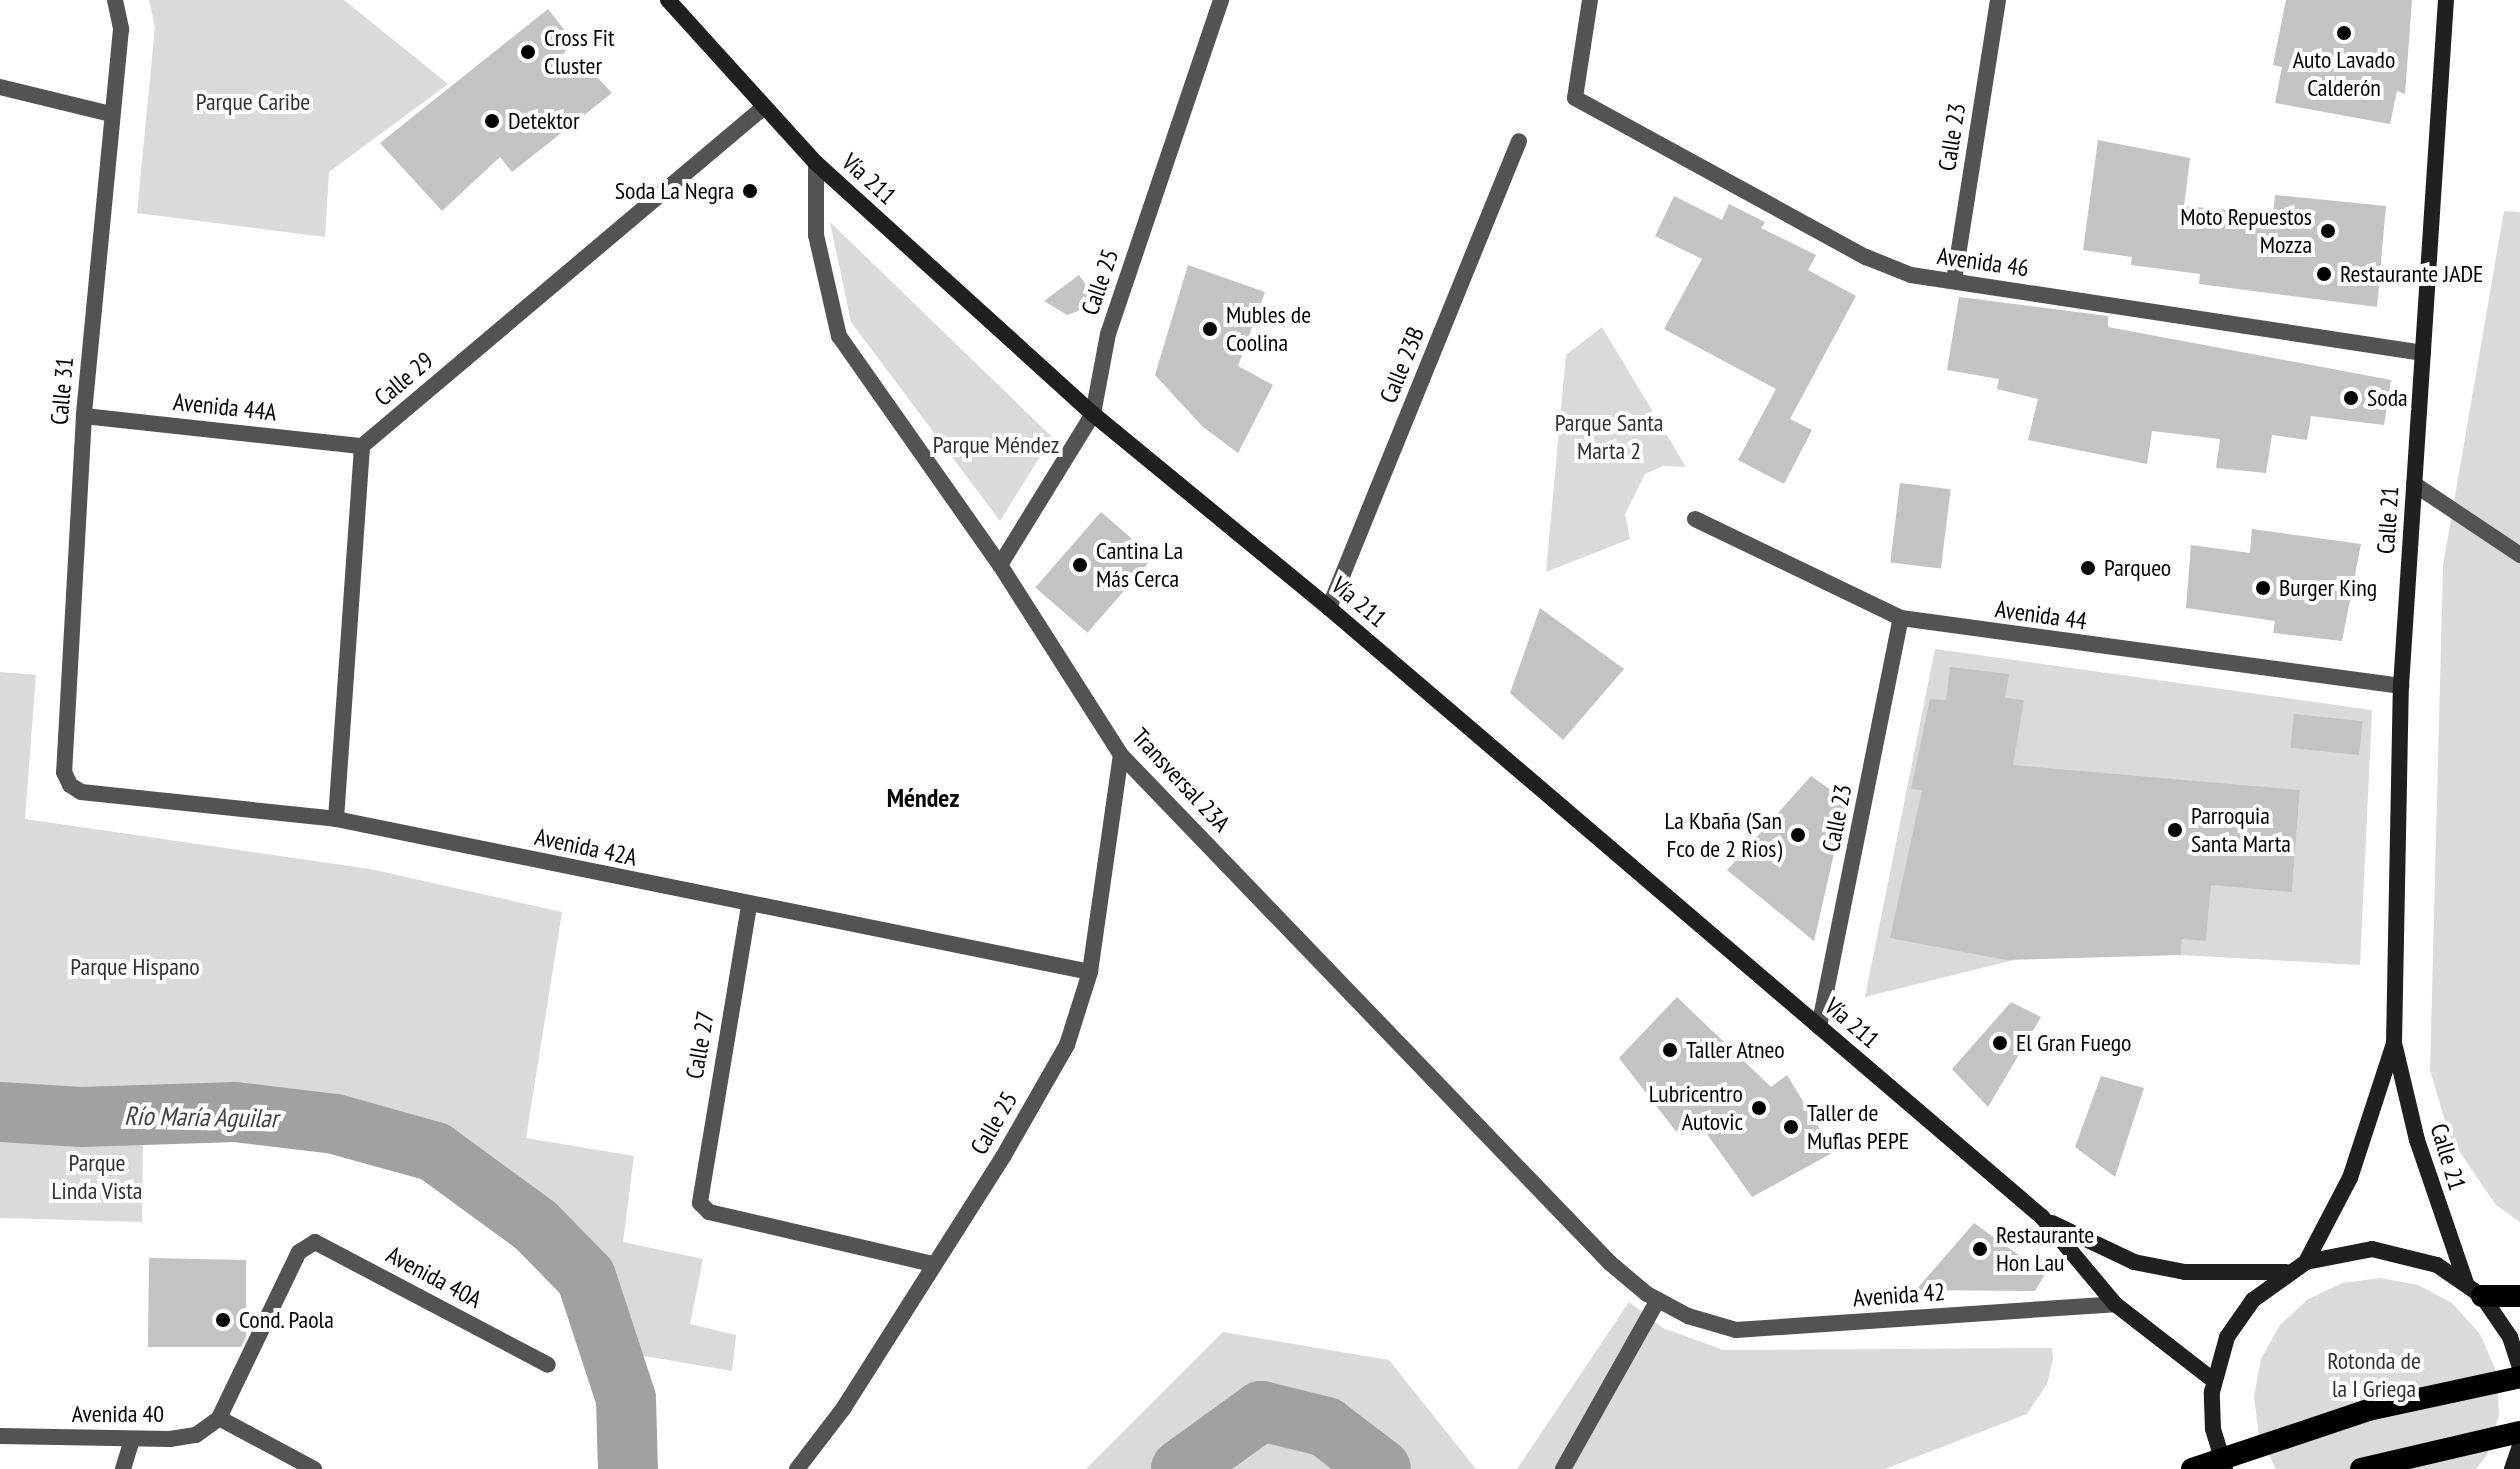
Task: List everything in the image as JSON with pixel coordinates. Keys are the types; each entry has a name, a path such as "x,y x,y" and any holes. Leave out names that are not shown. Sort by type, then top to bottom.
{"highway":[{"path":"2474,1290 2520,1296"},
{"path":"2192,1469 2368,1410 2520,1377"},
{"path":"2361,1469 2520,1432"}],"main road":[{"name":"Vía 211","path":"668,0 816,163 1093,414 1329,608 2042,1217 2115,1304 2213,1380"},
{"name":"Calle 21","path":"2446,0 2401,686 2394,1043 2421,1152 2474,1290"},
{"name":"Calle 21","path":"2306,1262 2362,1148 2394,1043"},
{"name":"Vía 211","path":"2042,1217 2134,1262 2236,1276 2288,1271"},
{"path":"2225,1469 2213,1429 2213,1380 2227,1337 2253,1300 2288,1271 2306,1262 2372,1249 2405,1254 2474,1290 2510,1337 2520,1368"},
{"path":"2512,1469 2520,1446"}],"street":[{"name":"Calle 31","path":"70,785 64,772 84,416 121,29 115,0"},
{"name":"Calle 25","path":"1000,565 1093,414 1108,334 1221,0"},
{"name":"Avenida 46","path":"1590,0 1575,98 1866,257 1911,275 2423,353"},
{"name":"Calle 23","path":"1954,281 1998,0"},
{"path":"0,87 111,114"},
{"name":"Calle 29","path":"362,446 764,107"},
{"name":"Calle 23B","path":"1329,608 1519,141"},
{"name":"Transversal 23A","path":"816,163 816,235 839,336 1000,565 1121,755 1610,1263 1658,1300 1688,1316"},
{"name":"Avenida 44A","path":"84,416 362,446"},
{"path":"336,819 362,446"},
{"path":"2414,484 2520,555"},
{"name":"Avenida 44","path":"1695,519 1901,618 2401,686"},
{"name":"Calle 23","path":"1819,1027 1901,618"},
{"name":"Calle 25","path":"797,1469 843,1409 932,1264 1003,1157 1067,1045 1090,972 1121,755"},
{"name":"Avenida 42A","path":"70,785 81,792 336,819 749,906 1090,972"},
{"name":"Calle 27","path":"749,906 698,1192 709,1212 932,1264"},
{"name":"Avenida 40A","path":"219,1418 299,1252 306,1244 325,1246 548,1365"},
{"path":"1563,1469 1658,1300"},
{"name":"Avenida 42","path":"1688,1316 1736,1330 2115,1304"},
{"path":"219,1418 314,1469"},
{"name":"Avenida 40","path":"0,1436 132,1439 196,1435 219,1418"},
{"path":"123,1469 132,1439"}],"green space":[{"name":"Parque Caribe","path":"149,0 344,0 448,84 329,172 325,237 137,213 155,27"},
{"path":"2504,211 2520,212 2520,1222 2496,1205 2450,1138 2430,1070 2443,566"},
{"name":"Parque Méndez","path":"830,222 1052,437 1000,521 851,322"},
{"name":"Parque Santa Marta 2","path":"1602,327 1686,467 1663,466 1645,474 1625,514 1630,539 1546,572 1566,355"},
{"path":"1935,649 2372,710 2360,965 2181,955 2182,939 2206,940 2210,895 2019,898 2014,960 1865,997","holes":["2300,790 2292,891 2128,878"]},
{"name":"Parque Hispano","path":"0,672 36,675 25,819 370,869 562,912 526,1138 634,1156 623,1242 703,1259 690,1324 736,1335 732,1371 621,1352 592,1272 544,1220 444,1144 350,1114 237,1101 0,1100"},
{"name":"Parque Linda Vista","path":"0,1129 37,1134 143,1131 142,1222 0,1218"},
{"name":"Rotonda de la I Griega","path":"2380,1278 2418,1285 2452,1303 2480,1334 2497,1373 2499,1415 2487,1455 2476,1469 2276,1469 2259,1435 2254,1397 2261,1359 2280,1325 2307,1300 2342,1283"},
{"path":"1629,1302 1663,1328 1723,1350 2052,1348 2053,1359 2047,1384 2027,1414 1885,1469 1517,1469"},
{"path":"1223,1332 1389,1360 1476,1469 1086,1469"}],"building":[{"name":"Auto Lavado Calderón","path":"2286,0 2412,0 2405,94 2397,91 2390,124 2275,103 2282,67 2273,65"},
{"name":"Detektor","path":"548,9 574,42 546,73 598,78 612,93 512,172 500,157 442,211 380,143"},
{"path":"2098,140 2190,158 2184,206 2273,214 2275,195 2386,206 2377,307 2199,284 2200,274 2131,265 2132,257 2083,250"},
{"path":"1674,196 1722,220 1729,204 1765,222 1761,228 1816,255 1808,270 1856,296 1790,419 1812,430 1784,484 1738,460 1776,389 1664,329 1702,259 1655,236"},
{"name":"Mubles de Coolina","path":"1188,265 1265,292 1238,366 1273,385 1238,453 1202,426 1155,375"},
{"path":"1079,275 1095,298 1081,310 1067,315 1044,301"},
{"path":"1959,297 2108,316 2108,327 2391,380 2384,425 2311,416 2307,440 2272,435 2266,473 2216,468 2220,439 2152,431 2147,464 2028,440 2038,399 1997,389 1999,379 1947,370"},
{"path":"1900,483 1951,489 1941,569 1890,562"},
{"path":"1101,512 1153,557 1087,633 1035,587"},
{"name":"Burger King","path":"2252,529 2361,544 2342,641 2273,633 2275,621 2186,608 2191,545 2250,553"},
{"path":"1540,608 1624,669 1563,740 1510,693"},
{"path":"1950,667 2009,674 2005,698 2024,700 2013,765 2300,790 2292,892 2211,885 2206,941 2182,939 2181,955 2006,960 1890,938 1922,790 1911,789 1930,699 1946,700"},
{"path":"2294,714 2363,721 2359,755 2290,748"},
{"name":"La Kbaña (San Fco de 2 Rios)","path":"1811,776 1846,801 1814,941 1727,870"},
{"path":"1677,997 1771,1087 1787,1075 1834,1152 1752,1197 1699,1123 1678,1134 1619,1058"},
{"name":"El Gran Fuego","path":"2011,1002 2041,1017 1988,1107 1952,1069"},
{"path":"2101,1076 2144,1088 2115,1177 2075,1147"},
{"name":"Restaurante Hon Lau","path":"1974,1223 2045,1274 2035,1291 1916,1290"},
{"name":"Cond. Paola","path":"149,1258 246,1260 246,1337 241,1347 148,1347"}],"waterway":[{"name":"Río María Aguilar","path":"0,1112 81,1117 235,1112 335,1124 435,1152 536,1226 586,1277 626,1399 628,1469"},
{"name":"Río María Aguilar","path":"1181,1469 1261,1411 1326,1427 1381,1469"}],"place":[{"name":"Auto Lavado Calderón","path":"2344,33"},
{"name":"Cross Fit Cluster","path":"528,52"},
{"name":"Detektor","path":"492,121"},
{"name":"Soda La Negra","path":"750,191"},
{"name":"Moto Repuestos Mozza","path":"2328,231"},
{"name":"Restaurante JADE","path":"2324,274"},
{"name":"Mubles de Coolina","path":"1210,329"},
{"name":"Soda","path":"2351,398"},
{"name":"Cantina La Más Cerca","path":"1080,565"},
{"name":"Parqueo","path":"2088,568"},
{"name":"Burger King","path":"2263,588"},
{"name":"Parroquia Santa Marta","path":"2175,830"},
{"name":"La Kbaña (San Fco de 2 Rios)","path":"1798,835"},
{"name":"El Gran Fuego","path":"2000,1043"},
{"name":"Taller Atneo","path":"1670,1050"},
{"name":"Lubricentro Autovic","path":"1759,1108"},
{"name":"Taller de Muflas PEPE","path":"1791,1127"},
{"name":"Restaurante Hon Lau","path":"1980,1249"},
{"name":"Cond. Paola","path":"223,1320"}],"district":[{"name":"Méndez","path":"923,798"}]}
